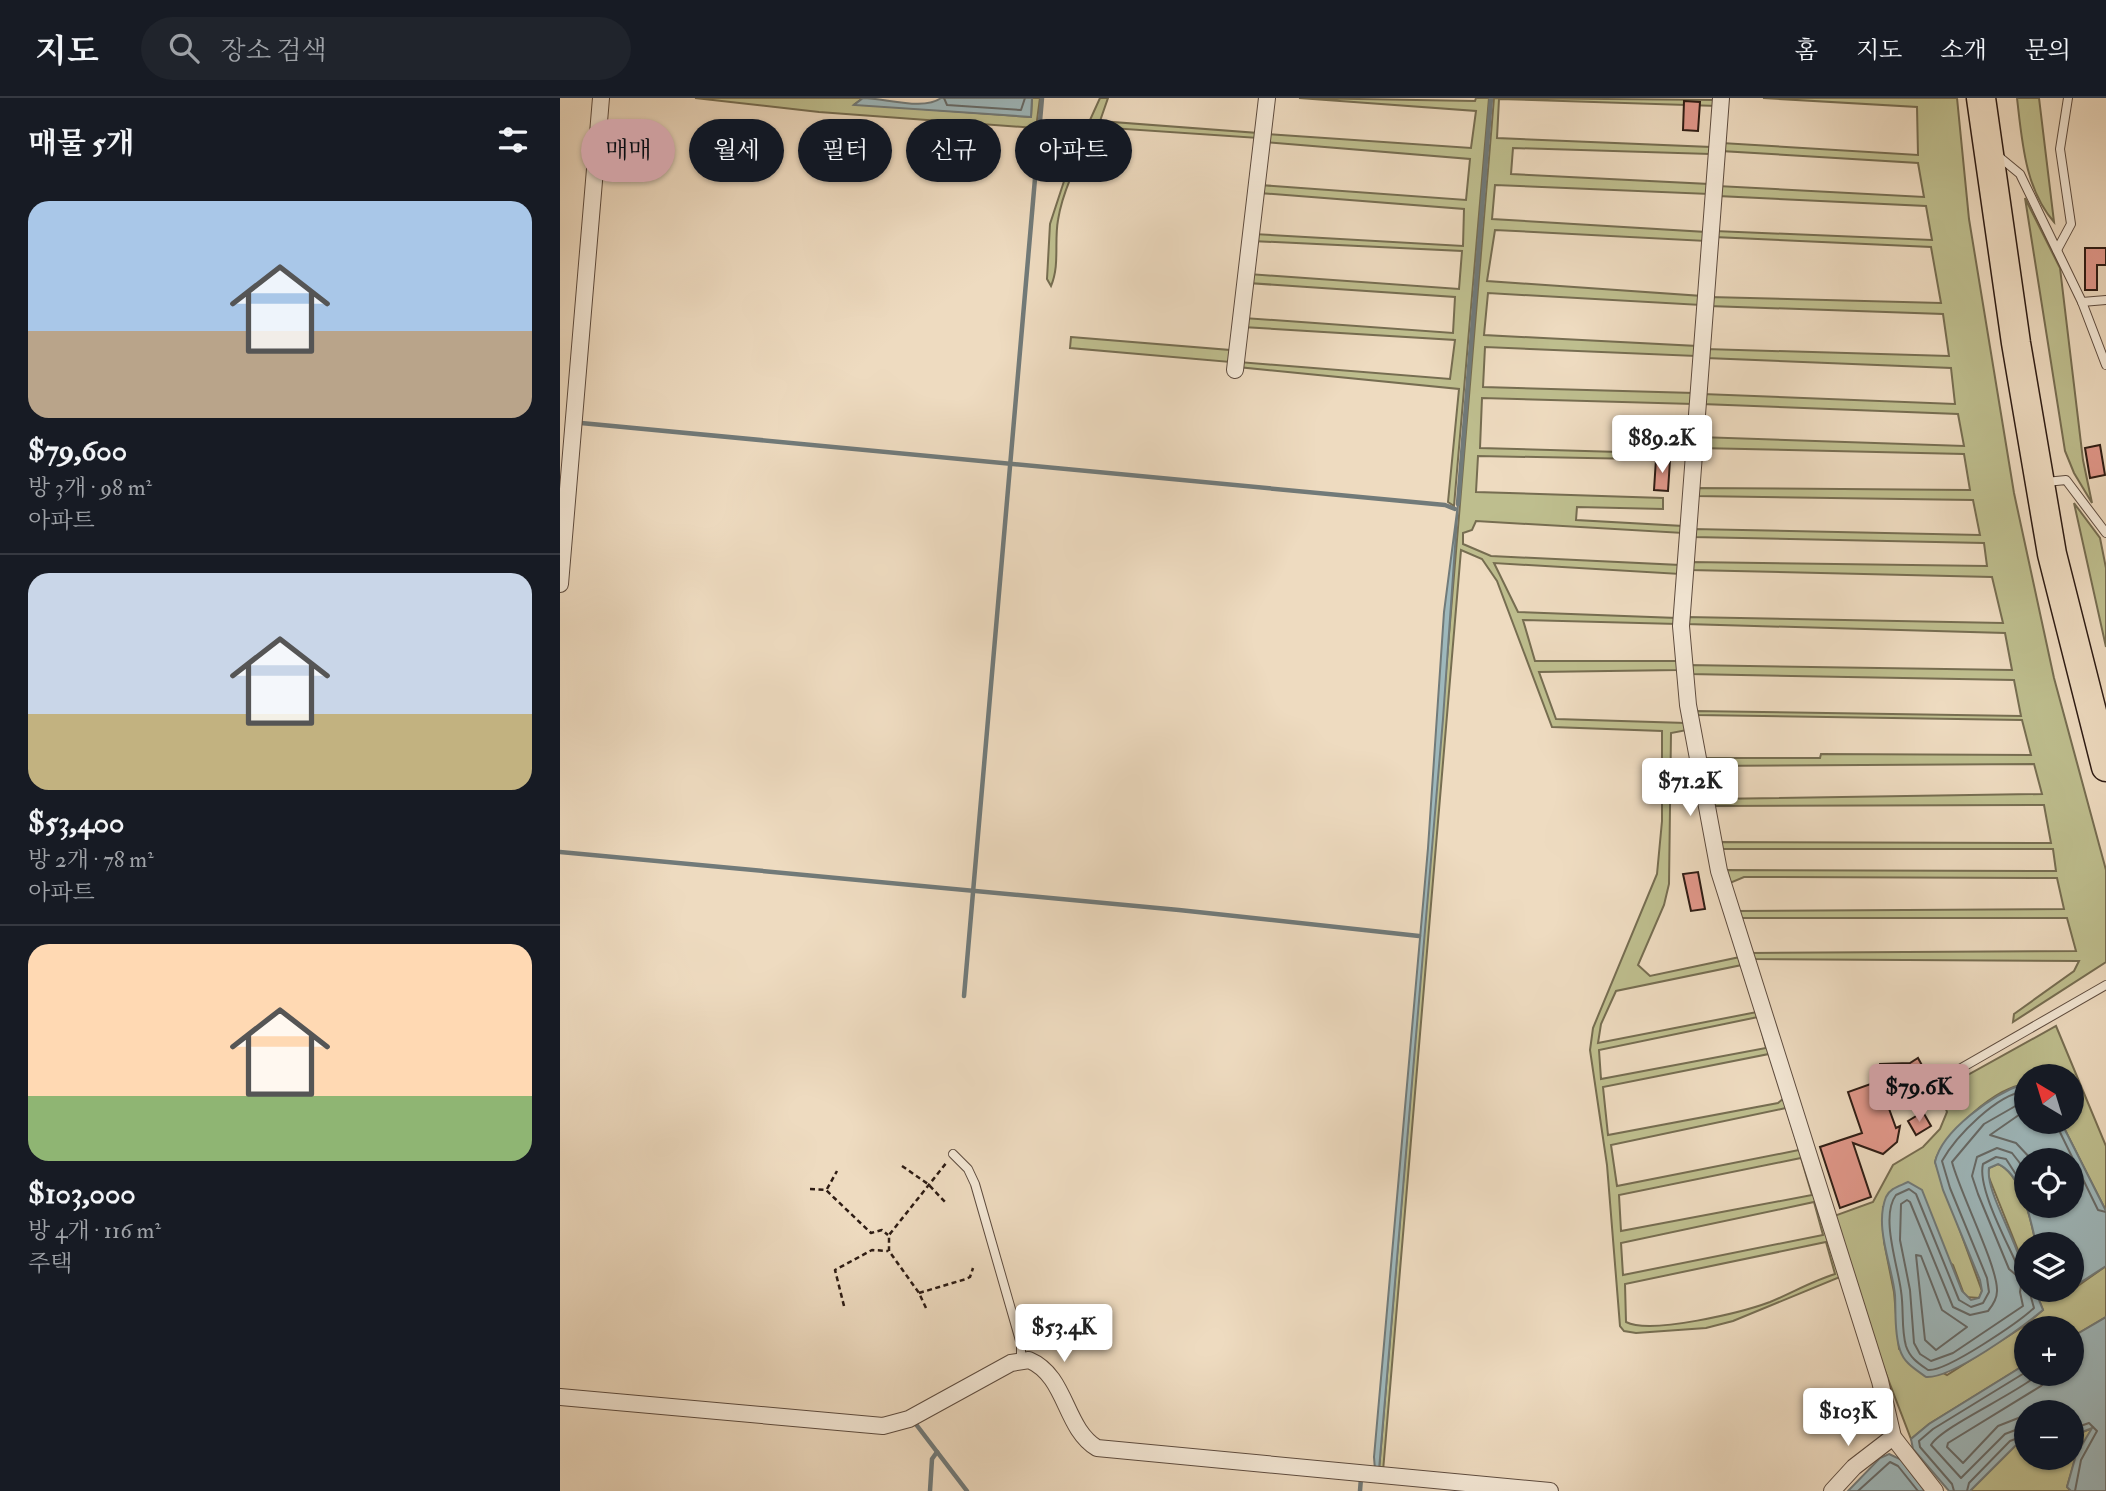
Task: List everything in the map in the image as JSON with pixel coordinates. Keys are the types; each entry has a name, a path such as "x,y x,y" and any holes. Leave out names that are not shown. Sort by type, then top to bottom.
{"highway":[{"path":"1981,98 2052,554 2106,767"}],"street":[{"path":"560,584 601,98"},
{"path":"1235,370 1268,98"},
{"path":"1721,98 1686,547 1682,663 1719,871 1880,1381 1893,1437 1935,1491"},
{"path":"560,1397 883,1426 909,1419 1021,1360 1036,1363 1048,1373 1083,1435 1097,1448 1550,1491"},
{"path":"1832,1491 1854,1467 1893,1437"}],"lane":[{"path":"2057,250 2071,224 2060,149 2068,98"},
{"path":"1987,146 2020,174 2082,302 2106,365"},
{"path":"2082,302 2106,300"},
{"path":"2040,483 2066,480 2106,533"},
{"path":"1909,1098 2106,985"},
{"path":"953,1154 968,1169 975,1184 1021,1344 1021,1360"}],"path":[{"path":"926,1308 919,1293 889,1251 889,1235 953,1154"},
{"path":"902,1166 928,1184 946,1203"},
{"path":"826,1191 837,1171"},
{"path":"810,1189 826,1191 871,1233 882,1230 889,1235"},
{"path":"844,1306 835,1270 872,1250 889,1251"},
{"path":"919,1293 966,1279 973,1268"}],"green space":[{"path":"695,98 863,98 855,104 1031,117 1032,98 1040,98 1037,119 1015,119 1015,126 1001,125 1001,119 914,119"},
{"path":"1100,98 1108,98 1101,119 1090,119"},
{"path":"1299,98 1475,101 1476,98 1489,98 1454,506 1448,502 1459,389 1238,367 1239,362 1450,379 1455,340 1243,327 1244,318 1453,333 1455,297 1248,283 1249,274 1459,289 1462,251 1252,241 1254,234 1463,246 1464,209 1259,193 1260,185 1466,200 1470,159 1265,142 1267,134 1471,148 1476,111"},
{"path":"1494,98 1717,100 1717,106 1499,99 1497,138 1711,147 1710,154 1513,148 1511,174 1709,184 1709,194 1495,185 1492,219 1706,232 1706,241 1495,230 1487,281 1702,296 1701,305 1488,293 1484,335 1697,346 1696,356 1485,347 1483,387 1694,393 1693,404 1482,398 1480,448 1689,454 1689,460 1478,456 1476,492 1663,498 1663,509 1577,507 1576,520 1683,526 1683,533 1476,521 1472,530 1463,533 1463,544 1491,556 1680,565 1680,574 1494,563 1518,612 1677,618 1677,624 1523,620 1535,661 1677,661 1678,670 1539,672 1556,719 1686,723 1687,730 1671,733 1669,884 1664,905 1638,965 1650,976 1740,957 1840,1277 1733,1321 1706,1328 1636,1333 1624,1331 1620,1326 1607,1165 1590,1050 1593,1028 1657,874 1662,821 1662,731 1552,727 1497,581 1482,559 1461,550 1383,1471 1379,1470","holes":["1742,965 1757,1012 1598,1043 1601,1024 1616,991","1758,1017 1766,1048 1601,1079 1599,1050","1769,1054 1784,1098 1778,1103 1608,1135 1603,1087","1786,1108 1799,1150 1617,1186 1611,1145","1801,1158 1812,1195 1621,1231 1619,1195","1814,1202 1823,1235 1623,1275 1621,1243","1826,1242 1835,1274 1770,1302 1719,1316 1675,1324 1655,1326 1626,1322 1625,1284"]},
{"path":"1763,98 1957,98 1969,219 2014,493 2054,678 2106,870 2106,962 2013,1022 2014,1014 2074,971 2079,961 1753,959 1751,953 2076,951 2067,918 1740,918 1738,911 2064,909 2057,878 1744,877 1730,883 1726,870 2056,871 2053,849 1721,849 1719,842 2051,843 2044,805 1711,806 1710,799 2042,794 2034,764 1703,766 1702,758 1820,758 1821,754 2031,755 2022,720 1696,715 1695,711 2021,716 2014,680 1689,674 1687,665 2012,670 2005,633 1686,624 1687,617 2003,623 1992,577 1690,570 1691,562 1987,566 1984,543 1692,537 1693,529 1980,535 1973,500 1695,496 1695,488 1970,490 1964,454 1698,448 1699,437 1964,446 1958,414 1702,404 1703,394 1955,404 1951,368 1706,358 1706,349 1949,356 1943,314 1709,306 1710,297 1941,303 1931,247 1714,237 1715,231 1932,240 1926,206 1718,196 1718,186 1924,197 1918,163 1721,151 1722,143 1918,155 1917,107"},
{"path":"2017,98 2039,98 2054,222 2037,195 2026,164"},
{"path":"1132,123 1258,133 1258,138 1132,129"},
{"path":"1064,182 1069,182 1058,220 1055,270 1051,286 1047,279 1050,224"},
{"path":"2025,198 2060,268 2083,460 2092,503 2074,473 2065,451"},
{"path":"1071,337 1230,350 1230,362 1070,348"},
{"path":"2074,503 2100,538 2106,568 2106,647"},
{"path":"2056,1026 2072,1064 2014,1064 2014,1086 1973,1113 1939,1151 1935,1162 1982,1291 1979,1298 1965,1297 1953,1265 1883,1208 1884,1242 1894,1292 1899,1349 1947,1375 2014,1332 2014,1371 1929,1424 1911,1439 1875,1345 1834,1216 1873,1202 1893,1165 1923,1147 1940,1129 1947,1112 1939,1091"},
{"path":"2084,1093 2106,1146 2106,1211 2084,1167 2084,1148 2074,1148 2067,1134 2084,1134"},
{"path":"1998,1164 2013,1177 2014,1218 2030,1218 2033,1232 2014,1232 2014,1240 1988,1175 1989,1168"},
{"path":"2106,1266 2106,1317 2084,1330 2084,1316 2036,1316 2043,1310 2040,1302 2084,1302 2084,1282"},
{"path":"2093,1428 2084,1443 2084,1431"},
{"path":"2014,1447 2014,1470 2072,1470 2067,1487 2071,1491 1970,1491"}],"water":[{"path":"863,98 915,104 934,102 941,98 1032,98 1031,117 854,105"},
{"path":"1458,504 1443,719 1379,1470 1375,1470 1374,1457 1428,848 1444,612"},
{"path":"2014,1088 2014,1134 2067,1134 2074,1148 2014,1148 2014,1179 1998,1164 1989,1168 1993,1193 2014,1244 2014,1302 2040,1302 2043,1310 2035,1316 2014,1316 2014,1332 2003,1340 1952,1370 1926,1377 1907,1362 1898,1343 1895,1295 1882,1221 1886,1197 1893,1189 1908,1182 1922,1190 1962,1291 1971,1300 1979,1298 1982,1291 1980,1280 1943,1190 1935,1162 1940,1150 1958,1126 1998,1096"},
{"path":"2084,1167 2106,1211 2106,1266 2084,1280 2084,1232 2033,1232 2030,1218 2084,1218"},
{"path":"2106,1317 2106,1491 2071,1491 2067,1487 2072,1470 2084,1470 2084,1442 2092,1428 2084,1431 2084,1400 2014,1400 2014,1447 1970,1491 1949,1491 1913,1449 1911,1439 1929,1424 2014,1371 2014,1386 2084,1386 2084,1330"},
{"path":"1889,1454 1902,1460 1926,1491 1848,1491 1880,1458"}],"building":[{"path":"1684,101 1700,102 1698,131 1683,130"},
{"path":"2085,248 2106,248 2106,265 2097,265 2097,290 2085,290"},
{"path":"2100,445 2105,475 2090,478 2085,448"},
{"path":"1656,459 1670,460 1668,491 1654,490"},
{"path":"1698,872 1705,909 1691,911 1683,874"},
{"path":"1918,1058 1929,1078 1880,1080 1880,1064 1910,1063"},
{"path":"1879,1081 1896,1128 1900,1126 1897,1142 1883,1154 1853,1143 1871,1197 1840,1208 1820,1147 1862,1133 1848,1092"},
{"path":"1923,1112 1931,1126 1916,1135 1908,1121"}],"waterway":[{"path":"964,996 1042,98"},
{"path":"1458,504 1491,98"},
{"path":"581,423 1445,505 1455,509"},
{"path":"560,852 1179,910 1419,936"},
{"path":"915,1423 967,1491"},
{"path":"930,1491 932,1459 937,1452"},
{"path":"1360,1491 1361,1478"}]}
